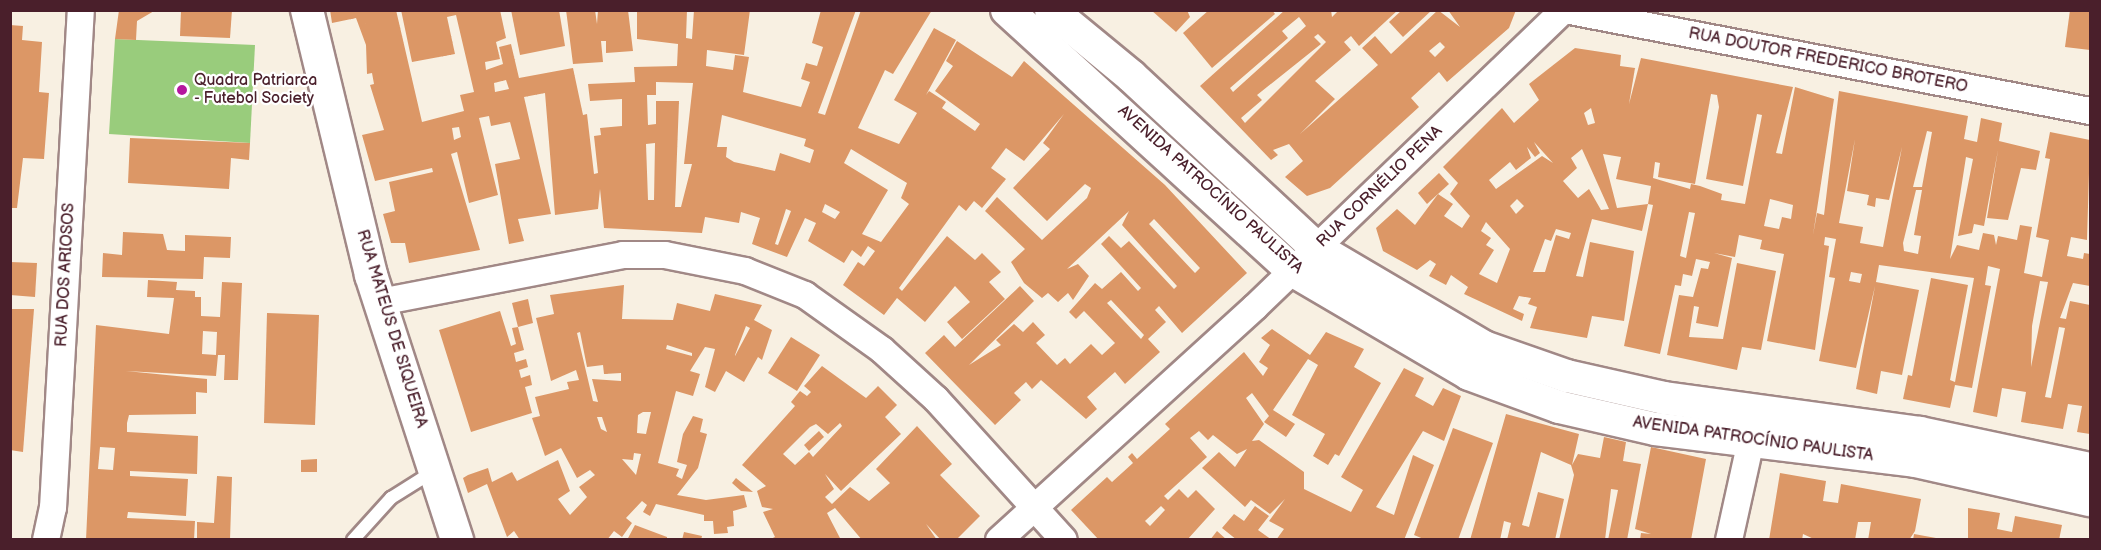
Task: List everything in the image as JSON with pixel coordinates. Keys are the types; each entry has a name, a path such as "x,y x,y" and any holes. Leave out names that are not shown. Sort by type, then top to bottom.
{"street":[{"name":"RUA DOS ARIOSOS","path":"46,540 53,508 81,10"},
{"name":"RUA MATEUS DE SIQUEIRA","path":"307,10 380,302 457,540"},
{"name":"AVENIDA PATROCÍNIO PAULISTA","path":"1007,10 1292,270 1469,374 1559,407 1655,429 1754,426 1920,433 2091,469"},
{"name":"AVENIDA PATROCÍNIO PAULISTA","path":"1051,10 1131,76 1316,248 1484,346 1578,379 1754,426 2091,500"},
{"name":"RUA CORNÉLIO PENA","path":"999,540 1316,248 1565,10"},
{"name":"RUA DOUTOR FREDERICO BROTERO","path":"1565,10 2091,111"},
{"path":"380,302 623,255 664,255 745,271 805,295 882,350 936,399 1064,540"},
{"path":"1729,540 1754,426"}],"lane":[{"path":"353,540 391,498 435,471"}],"green space":[{"name":"Quadra Patriarca - Futebol Society","path":"115,39 255,45 250,143 109,134"}],"building":[{"path":"119,10 154,11 137,21 136,40 115,39"},
{"path":"181,10 232,10 230,38 180,36"},
{"path":"330,10 396,10 422,122 464,111 460,95 474,92 456,15 447,17 455,54 412,62 401,10 500,10 506,38 496,42 500,59 485,62 486,70 503,64 499,47 511,44 519,78 573,68 583,115 587,114 594,174 598,173 594,136 601,135 600,128 622,126 622,99 590,101 588,84 635,82 634,67 677,66 678,44 637,39 637,10 687,10 686,38 692,39 694,10 750,10 744,55 707,50 706,66 733,70 735,55 749,57 743,92 801,107 810,82 801,79 806,63 817,66 823,47 812,43 821,10 856,10 818,113 825,115 861,10 932,10 893,74 885,70 858,128 899,144 917,113 894,100 934,28 956,40 926,95 929,91 946,102 942,108 975,131 980,124 935,91 953,66 946,61 957,41 1012,77 1024,61 1165,185 1247,273 1182,333 1159,306 1155,310 1166,322 1148,339 1160,352 1125,384 1115,372 1087,397 1097,409 1086,419 1041,380 1032,389 1026,382 1014,393 1021,400 995,425 925,353 944,335 955,347 1020,286 1034,301 969,365 1001,345 996,340 1014,324 1023,332 1033,322 1045,335 1036,343 1057,365 1065,358 1070,364 1091,344 1102,355 1115,343 1084,311 1076,319 1069,312 1095,283 1102,289 1121,272 1138,291 1141,288 1101,244 1109,236 1121,248 1129,241 1174,289 1177,286 1122,225 1129,211 1067,269 1078,264 1089,276 1073,300 1068,293 1058,302 1048,293 1042,298 1024,283 1011,262 1025,249 985,211 997,197 1042,240 1087,198 1091,188 1085,184 1047,221 1013,188 1050,149 1043,143 1064,114 1024,161 1006,148 991,168 1006,179 982,208 974,201 966,211 959,205 899,288 902,291 947,236 975,260 982,253 1001,272 989,282 1005,299 962,339 947,322 970,302 955,286 925,322 897,298 884,315 843,285 858,262 864,266 875,251 868,246 861,257 852,250 844,263 808,241 816,223 805,218 787,257 752,244 760,218 741,212 739,223 705,217 702,233 604,228 600,189 598,209 555,215 545,93 524,97 551,214 518,219 524,241 509,244 495,164 520,159 510,122 491,126 489,116 479,118 498,195 469,203 457,152 451,154 480,250 409,263 405,243 391,243 383,214 395,211 389,182 433,172 432,168 375,181 362,135 384,130 370,85 374,84 372,73 367,74 366,45 356,18 332,23","holes":["506,80 509,89 495,92 494,83","656,82 693,83 684,164 692,164 681,207 675,207 679,101 656,101 656,124 648,125 647,95 656,95","722,115 806,139 804,146 814,150 810,163 780,153 775,171 734,162 726,157 727,147 717,147","459,127 461,137 454,140 452,128","655,143 654,200 648,200 646,144","851,149 907,183 901,198 909,204 881,242 862,234 888,190 844,163","825,204 840,212 835,219 822,212","786,209 791,211 778,245 775,244","1154,219 1200,268 1195,273 1149,224","1111,300 1144,335 1141,339 1107,303"]},
{"path":"511,10 559,10 565,46 520,55"},
{"path":"566,10 595,10 597,24 598,10 628,10 633,51 606,53 606,41 601,41 603,62 573,64"},
{"path":"1151,10 1187,10 1190,17 1176,32"},
{"path":"1209,10 1272,10 1275,14 1212,68 1183,33"},
{"path":"1285,10 1331,10 1332,17 1339,10 1398,10 1359,46 1351,36 1344,42 1351,50 1315,81 1335,99 1300,134 1378,65 1362,48 1375,36 1391,54 1438,10 1460,27 1448,10 1516,10 1509,28 1447,82 1439,72 1411,98 1419,107 1330,188 1307,196 1285,177 1303,161 1289,144 1273,150 1278,155 1271,160 1200,86","holes":["1299,17 1306,26 1233,92 1230,88 1288,38 1282,31","1318,34 1326,42 1245,123 1241,118 1262,100 1257,95 1321,44 1314,37","1440,42 1445,47 1435,57 1429,51"]},
{"path":"1402,10 1432,10 1403,37 1389,22"},
{"path":"2070,10 2090,10 2090,50 2065,47"},
{"path":"10,25 23,26 22,40 42,42 39,92 49,93 44,159 23,158 17,208 10,208"},
{"path":"1575,48 1621,55 1620,66 1635,68 1629,104 1641,58 1793,87 1776,153 1782,154 1795,87 1834,99 1813,235 1817,213 1824,215 1839,91 1968,116 1964,139 1977,142 1981,118 2002,123 1999,141 2040,151 2036,170 2021,168 2008,220 1987,218 1998,150 1984,226 1974,224 1972,233 1958,236 1973,159 1966,157 1950,259 1957,245 1979,250 1983,233 1994,235 1996,245 1998,236 2017,240 2020,225 2032,227 2024,273 2042,277 2049,240 2036,237 2050,159 2045,158 2050,132 2090,140 2087,240 2071,237 2067,256 2083,259 2084,253 2090,254 2090,286 2073,283 2060,318 2066,319 2070,301 2090,305 2090,434 2077,432 2082,406 2068,404 2063,429 2021,422 2026,392 2002,388 1997,417 1973,412 2000,269 1988,266 1985,285 1991,286 1972,388 1955,385 1950,408 1903,399 1908,375 1912,376 1931,278 1968,285 1950,380 1955,382 1974,278 1879,265 1876,282 1919,290 1902,375 1881,371 1877,394 1856,389 1875,286 1856,368 1819,361 1835,278 1829,277 1836,239 1825,237 1824,245 1829,246 1815,350 1767,341 1784,254 1760,249 1762,240 1739,235 1735,257 1714,253 1732,258 1718,327 1696,323 1699,307 1694,306 1689,337 1723,339 1737,263 1776,271 1761,350 1742,347 1737,370 1667,355 1679,295 1693,297 1701,268 1708,269 1710,262 1696,259 1692,276 1683,274 1681,286 1675,285 1660,354 1624,346 1653,205 1648,204 1642,231 1592,219 1576,276 1583,277 1590,242 1634,251 1624,321 1592,316 1587,338 1530,328 1537,307 1528,304 1531,298 1519,296 1513,309 1524,314 1522,321 1464,294 1468,287 1451,275 1446,285 1429,276 1436,264 1430,260 1417,270 1383,251 1376,228 1397,209 1415,225 1438,194 1453,204 1444,216 1462,228 1470,216 1450,194 1458,183 1443,167 1502,108 1514,123 1539,100 1529,84","holes":["1711,94 1717,95 1719,107 1706,179 1743,186 1757,114 1762,115 1745,204 1721,200 1722,194 1700,186 1691,184 1690,189 1653,178 1655,162 1660,163 1658,177 1695,184","1591,108 1595,123 1588,125 1584,113","1927,131 1932,132 1922,187 1913,187","1855,139 1847,191 1869,195 1867,205 1875,207 1876,198 1889,200 1902,147 1883,247 1860,243 1863,227 1839,223","1534,142 1553,163 1542,156 1496,189 1489,180 1510,162 1516,170 1531,158 1527,147 1535,157 1540,153","1582,149 1609,209 1601,210 1589,189 1578,198 1563,181 1577,168 1571,158","1603,154 1621,157 1616,179 1651,186 1648,204 1617,208","1916,190 1922,190 1914,235 1921,236 1918,254 1904,251 1903,243","1517,199 1524,206 1516,214 1510,206","1770,199 1793,205 1791,219 1782,217 1779,229 1764,226","1689,212 1695,213 1686,258 1680,256","1486,222 1510,249 1497,283 1479,274 1494,250 1486,245 1491,238 1481,231","1556,229 1571,233 1569,239 1556,235 1545,272 1533,272 1545,239 1551,241","1851,272 1862,274 1860,283 1849,281","2040,281 2048,282 2031,367 2032,326","2059,327 2065,328 2051,398 2045,397"]},
{"path":"130,138 250,143 249,160 231,158 229,189 128,183"},
{"path":"1439,173 1449,184 1427,204 1418,193"},
{"path":"123,232 163,234 167,250 185,251 185,235 231,237 230,258 204,257 203,279 102,277 103,253 122,255"},
{"path":"10,262 37,263 35,297 10,295"},
{"path":"148,280 177,282 176,290 195,291 195,297 201,297 201,316 220,317 222,282 242,283 238,380 224,380 225,355 218,355 216,376 126,371 207,379 207,393 196,392 196,414 129,415 127,423 127,432 198,436 197,474 130,471 130,476 188,479 186,516 128,512 127,518 195,521 194,540 86,540 96,325 169,334 174,298 147,297","holes":["203,331 217,332 216,355 202,354","100,447 115,448 113,470 98,469"]},
{"path":"624,285 622,319 673,320 677,303 710,311 715,294 762,305 754,320 772,330 762,360 758,357 744,382 726,371 715,392 705,387 715,349 705,347 690,371 700,374 693,396 676,391 658,463 679,469 676,476 682,479 687,465 677,462 683,434 693,416 703,419 700,432 707,434 698,468 677,495 706,500 744,495 747,507 733,511 734,526 727,527 728,533 714,534 713,521 704,521 704,515 656,504 650,516 643,512 647,505 642,501 626,518 632,523 622,537 614,531 607,540 520,540 514,531 507,537 487,484 468,493 463,478 468,475 488,468 492,482 512,472 517,481 558,460 570,491 558,499 570,515 587,497 579,487 595,475 590,470 577,478 561,448 545,456 532,418 540,416 535,397 569,389 567,382 579,380 576,370 551,381 536,318 554,314 550,295","holes":["746,326 750,328 735,356","580,332 587,367 603,365 604,374 621,373 621,381 592,379 598,402 593,401 577,333","667,345 692,353 692,356 666,349","651,412 646,434 637,433 638,415","597,417 602,417 607,432 601,429","634,453 641,454 636,475 622,459 633,460"]},
{"path":"528,299 533,323 518,327 512,303"},
{"path":"10,309 34,309 23,452 10,450"},
{"path":"500,311 511,346 516,344 512,328 518,327 524,350 514,353 516,362 526,359 528,367 519,370 521,378 530,375 532,385 525,387 532,413 471,432 439,330"},
{"path":"267,313 319,315 315,425 264,423"},
{"path":"1272,329 1310,355 1326,332 1364,349 1354,367 1381,383 1339,456 1335,454 1328,465 1313,456 1325,434 1292,415 1318,365 1308,359 1273,410 1295,424 1286,437 1264,422 1269,416 1252,393 1246,398 1264,424 1252,441 1259,440 1304,472 1304,489 1351,512 1363,490 1341,477 1404,368 1424,378 1415,396 1433,406 1443,388 1461,396 1444,441 1423,431 1376,507 1394,515 1413,455 1434,465 1404,540 1276,540 1284,529 1269,521 1285,499 1270,514 1251,500 1245,507 1202,468 1219,452 1235,467 1247,449 1237,454 1213,435 1208,440 1199,431 1190,438 1207,457 1164,496 1168,500 1179,489 1188,498 1196,490 1215,509 1187,540 1099,540 1071,510 1107,477 1112,482 1133,463 1128,457 1132,453 1137,459 1170,429 1165,424 1244,352 1263,376 1268,368 1259,362 1270,345 1261,338","holes":["1161,506 1165,510 1150,526 1145,521"]},
{"path":"791,337 820,355 797,391 768,373"},
{"path":"822,366 866,398 878,386 897,405 885,417 901,434 841,491 825,474 834,489 825,497 832,504 850,487 869,501 890,483 876,469 917,426 952,464 940,475 980,516 956,540 941,540 926,524 937,540 862,540 835,508 827,513 841,540 768,540 775,537 763,512 773,509 762,507 757,491 766,486 742,465 795,406 791,402 800,391 807,396 811,392 804,386","holes":["840,423 842,426 813,457 809,452 795,465 783,454 810,427 816,424 828,434"]},
{"path":"1506,414 1579,434 1572,465 1578,454 1600,458 1604,437 1626,442 1623,461 1641,464 1627,540 1608,540 1618,490 1611,489 1605,540 1559,540 1574,475 1571,465 1541,452 1522,525 1529,527 1538,492 1564,499 1555,540 1507,540 1511,523 1504,521 1500,540 1470,540"},
{"path":"1453,428 1493,443 1458,540 1426,540 1414,535"},
{"path":"819,431 824,437 809,451 804,445"},
{"path":"1651,447 1706,459 1691,540 1640,540 1641,533 1651,534 1635,529"},
{"path":"317,459 317,472 301,472 301,460"},
{"path":"1780,473 1826,481 1823,501 1838,503 1841,484 1921,499 1915,531 1909,540 1868,540 1871,522 1858,522 1855,540 1816,540 1803,534 1802,540 1769,540"},
{"path":"217,476 232,477 230,540 197,540 197,522 214,523"},
{"path":"736,478 753,492 741,491 732,483"},
{"path":"1255,506 1269,516 1258,530 1272,540 1237,540 1222,528 1234,514 1244,521"},
{"path":"1968,508 2000,513 1997,529 2012,532 2015,516 2062,525 2059,540 1968,540"},
{"path":"635,525 667,537 667,540 627,540"},
{"path":"1217,531 1227,540 1210,540"},
{"path":"684,532 702,536 701,540 682,540"},
{"path":"1914,534 1936,538 1936,540 1913,540"}],"place":[{"name":"Quadra Patriarca - Futebol Society","path":"182,90"}]}
